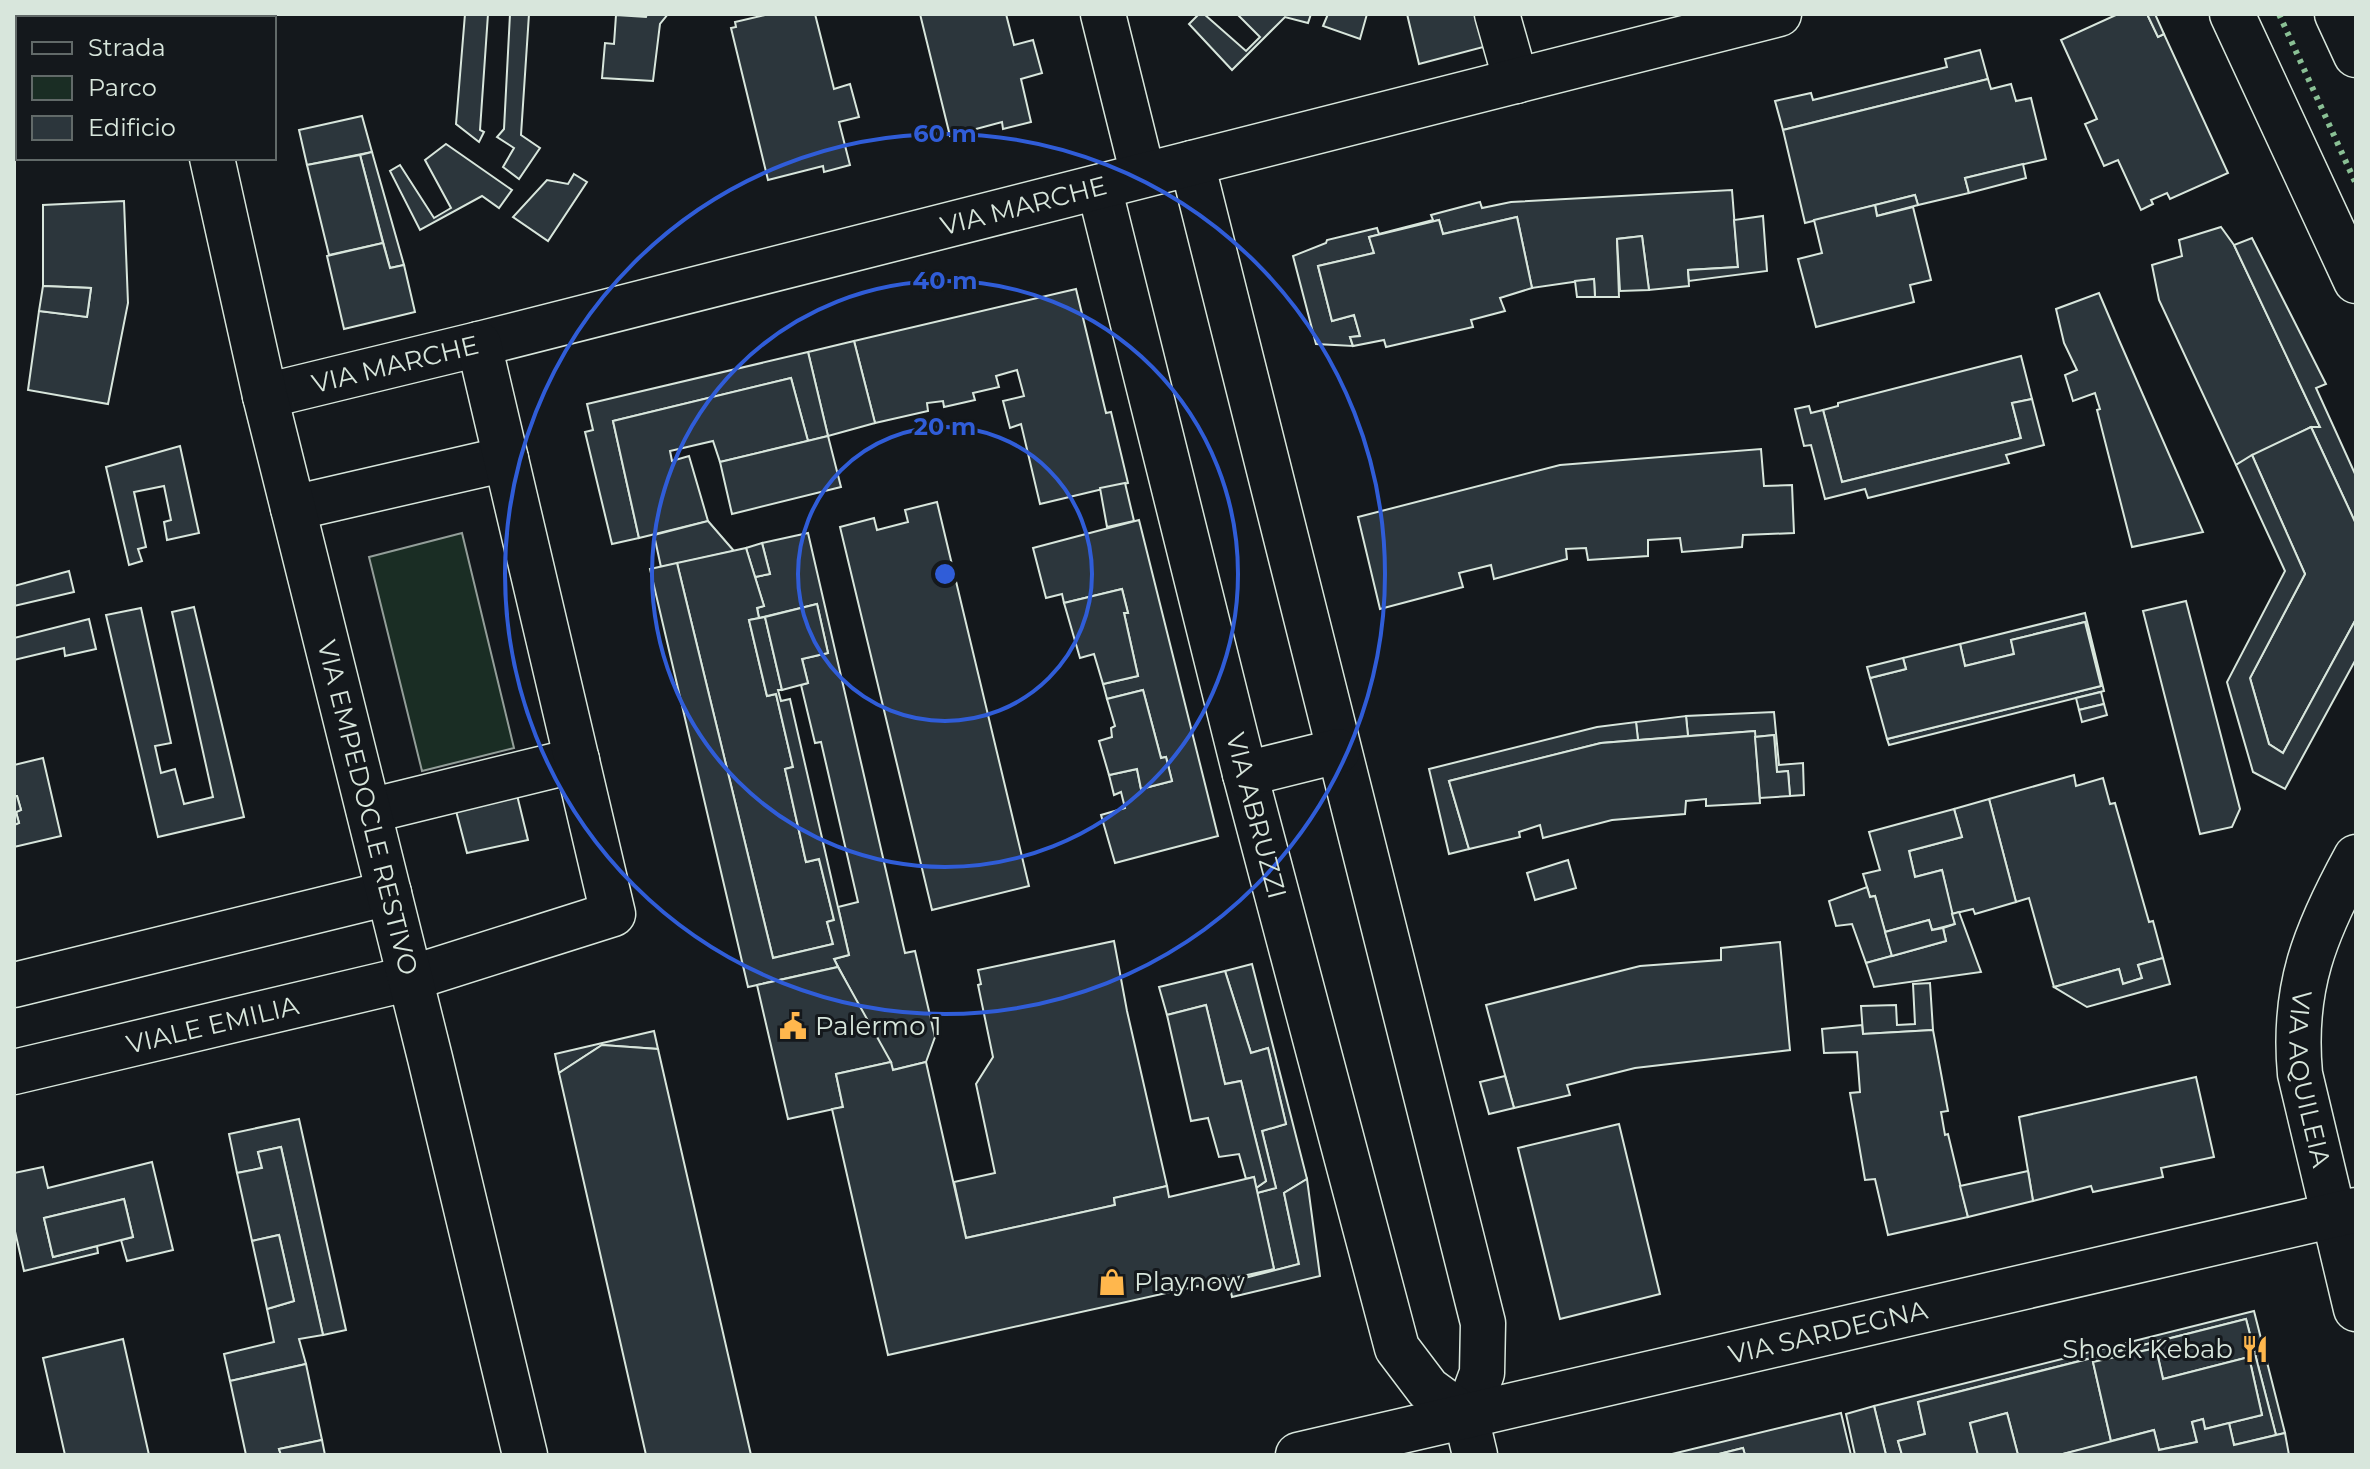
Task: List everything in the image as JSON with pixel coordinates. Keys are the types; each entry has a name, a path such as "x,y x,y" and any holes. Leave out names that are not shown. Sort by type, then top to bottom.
{"street":[{"path":"1103,14 1143,175"},
{"path":"1497,14 1516,81"},
{"name":"VIA MARCHE","path":"265,396 1779,14"},
{"path":"2232,14 2356,281"},
{"path":"2337,14 2356,55"},
{"name":"VIA EMPEDOCLE RESTIVO","path":"212,160 265,396 411,978 525,1455"},
{"path":"1192,163 1483,1323 1482,1373 1470,1436"},
{"name":"VIA ABRUZZI","path":"1099,187 1245,774 1397,1348 1470,1436"},
{"path":"369,811 577,760 479,344"},
{"path":"293,508 506,459"},
{"path":"1245,774 1338,751"},
{"name":"VIALE EMILIA","path":"14,1072 411,978 613,914 577,760"},
{"name":"VIA AQUILEIA","path":"2356,857 2311,951 2298,1011 2300,1074 2345,1213 2356,1309"},
{"path":"14,985 389,893"},
{"name":"VIA SARDEGNA","path":"1298,1455 1470,1436 2345,1213"}],"green space":[{"path":"462,533 514,748 422,771 369,557"}],"building":[{"path":"14,14 54,16 16,16 14,120"},
{"path":"465,14 488,14 480,130 484,132 479,142 456,124"},
{"path":"510,14 529,14 521,135 540,148 519,179 503,167 514,148 497,137 504,129"},
{"path":"647,14 668,14 660,24 653,81 602,78 605,43 614,44 616,15 646,17"},
{"path":"769,14 815,14 834,89 850,84 859,117 839,122 850,165 824,172 823,166 768,180 731,28 736,27 735,22"},
{"path":"920,14 1006,14 1014,45 1033,40 1042,73 1021,79 1031,122 1003,129 1002,122 950,136"},
{"path":"1199,14 1204,14 1246,51 1260,37 1237,14 1311,14 1308,23 1285,17 1232,70 1189,24"},
{"path":"1328,14 1367,14 1360,39 1323,26"},
{"path":"1407,14 1474,14 1488,49 1483,47 1419,64"},
{"path":"2118,14 2147,14 2158,37 2164,34 2228,173 2170,199 2167,193 2151,200 2153,204 2141,210 2118,160 2104,166 2085,124 2097,119 2061,40"},
{"path":"2147,14 2155,14 2164,34 2158,37"},
{"path":"1980,50 1988,79 1783,130 1775,101 1811,93 1813,100 1947,67 1945,59"},
{"path":"1988,79 1991,89 2011,84 2016,101 2031,98 2046,159 1965,178 1969,193 1918,205 1915,195 1805,223 1783,130"},
{"path":"362,116 372,152 307,165 299,130"},
{"path":"446,144 512,190 499,208 482,196 420,230 390,171 400,165 434,218 451,208 425,160"},
{"path":"372,152 404,265 390,268 360,155"},
{"path":"360,155 383,243 329,255 307,165"},
{"path":"2023,164 2026,178 1969,193 1965,178"},
{"path":"574,174 587,182 548,241 513,217 547,180 568,184"},
{"path":"1732,190 1738,267 1688,270 1689,286 1649,290 1642,236 1617,239 1619,297 1595,297 1594,279 1532,288 1517,217 1443,234 1439,220 1369,237 1374,253 1318,266 1332,321 1354,315 1360,336 1350,337 1353,346 1316,344 1293,256 1327,240 1377,228 1379,234 1433,220 1431,215 1480,202 1482,208 1511,202"},
{"path":"1915,195 1918,205 1877,216 1875,205"},
{"path":"124,201 128,303 108,404 28,390 39,311 87,317 91,288 43,286 43,205"},
{"path":"1875,205 1877,216 1913,207 1931,280 1910,285 1914,302 1816,327 1798,259 1822,253 1814,220"},
{"path":"1763,216 1767,271 1689,281 1688,270 1738,267 1734,220"},
{"path":"1517,217 1532,288 1500,298 1505,311 1471,320 1473,327 1386,347 1384,340 1353,346 1350,337 1360,336 1354,315 1332,321 1318,266 1374,253 1369,237 1439,220 1443,234"},
{"path":"2221,227 2234,245 2320,427 2311,427 2236,465 2159,300 2152,265 2182,256 2179,240"},
{"path":"1642,236 1649,290 1620,291 1617,239"},
{"path":"2252,238 2326,384 2316,388 2356,476 2356,524 2311,427 2320,427 2234,245"},
{"path":"383,243 390,268 404,265 415,312 344,329 327,256"},
{"path":"1594,279 1595,297 1577,297 1575,281"},
{"path":"43,286 91,288 87,317 39,311"},
{"path":"1076,289 1106,413 1111,412 1128,483 1040,504 1021,424 1010,428 1003,401 1024,396 1017,370 996,376 999,387 973,393 975,400 944,407 943,401 927,403 928,411 875,423 854,341"},
{"path":"2099,293 2203,532 2132,547 2095,393 2073,401 2065,375 2077,370 2064,343 2056,309"},
{"path":"854,341 875,423 828,436 808,352"},
{"path":"808,352 828,436 808,441 791,378 613,421 639,538 612,544 585,432 593,430 587,404"},
{"path":"2021,356 2032,399 2012,403 2021,438 1842,482 1823,410 1838,406 1838,403"},
{"path":"791,378 808,441 720,462 713,441 670,451 672,461 689,456 708,521 639,538 613,421"},
{"path":"2032,399 2044,445 2006,455 2009,463 1868,498 1865,489 1825,499 1811,445 1804,446 1795,409 1809,406 1811,413 1823,410 1842,482 2021,438 2012,403"},
{"path":"2311,427 2356,524 2356,619 2283,753 2269,744 2250,678 2305,574 2252,455"},
{"path":"828,436 841,487 732,514 720,462"},
{"path":"180,446 199,533 167,540 164,522 171,520 164,486 134,492 146,547 138,549 142,561 129,565 106,467"},
{"path":"1761,449 1764,486 1792,485 1794,533 1743,535 1742,547 1682,552 1680,538 1648,540 1648,556 1588,560 1586,548 1566,549 1567,559 1494,579 1491,565 1459,573 1463,587 1380,609 1358,517 1560,465"},
{"path":"2252,455 2305,574 2250,678 2269,744 2283,753 2356,619 2356,659 2285,789 2253,772 2227,682 2285,571 2236,465"},
{"path":"1125,483 1134,521 1107,527 1100,488"},
{"path":"937,502 1029,886 932,910 840,527 874,518 877,530 908,522 905,510"},
{"path":"1139,520 1218,836 1115,863 1101,815 1125,808 1121,792 1114,795 1109,775 1137,769 1141,789 1172,781 1166,757 1161,758 1143,690 1107,699 1103,684 1138,676 1122,589 1064,603 1062,594 1046,598 1033,548"},
{"path":"708,521 734,551 661,567 654,535"},
{"path":"808,533 905,953 915,951 935,1037 926,1062 893,1070 834,959 849,955 838,907 858,902 821,742 815,743 801,685 808,683 802,659 828,653 817,604 759,618 757,608 764,606 755,577 770,574 762,543"},
{"path":"762,543 770,574 755,577 746,548"},
{"path":"746,548 764,606 757,608 759,618 749,620 767,696 776,694 793,767 785,769 806,862 819,859 834,920 827,922 833,944 773,958 677,563"},
{"path":"677,563 773,958 833,944 827,922 834,920 819,859 806,862 785,769 793,767 776,694 767,696 749,620 765,617 782,690 778,690 781,701 790,699 849,955 834,959 838,967 748,987 650,569"},
{"path":"69,571 74,592 14,606 14,586"},
{"path":"1122,589 1138,676 1103,684 1094,654 1080,658 1064,603"},
{"path":"2186,601 2240,809 2232,827 2200,834 2143,611"},
{"path":"817,604 828,653 802,659 808,683 782,690 765,617"},
{"path":"194,607 244,817 158,837 106,615 141,608 171,743 155,746 161,773 175,769 184,804 213,797 172,612"},
{"path":"2085,613 2104,691 1889,745 1887,739 2101,686 2085,622 2011,640 2014,654 1965,666 1960,644"},
{"path":"89,619 96,649 65,656 64,648 14,660 14,638"},
{"path":"2085,622 2101,686 1887,739 1870,678 1906,669 1903,658 1960,644 1965,666 2014,654 2011,640"},
{"path":"1903,658 1906,669 1870,678 1867,667"},
{"path":"1143,690 1161,758 1166,757 1172,781 1141,789 1137,769 1109,775 1099,741 1112,737 1111,728 1115,726 1107,699"},
{"path":"2101,692 2104,704 2079,710 2076,698"},
{"path":"2104,704 2107,715 2082,722 2079,710"},
{"path":"1774,712 1779,765 1803,763 1804,795 1790,796 1788,771 1777,772 1774,735 1755,737 1755,731 1688,736 1686,716"},
{"path":"1686,716 1688,736 1638,740 1636,722"},
{"path":"1636,722 1638,740 1601,743 1449,781 1469,849 1449,854 1429,769 1597,727"},
{"path":"1755,731 1760,803 1706,806 1706,799 1686,801 1685,814 1612,820 1543,838 1540,825 1519,832 1520,837 1469,849 1449,781 1601,743"},
{"path":"1774,735 1777,772 1788,771 1790,796 1760,798 1755,737"},
{"path":"43,758 61,836 14,847 14,825 19,823 16,812 21,810 17,796 14,796 14,765"},
{"path":"2074,775 2076,786 2103,778 2110,804 2115,803 2149,922 2153,921 2163,958 2138,965 2142,978 2123,984 2119,969 2054,987 2029,898 2016,902 1989,799"},
{"path":"516,791 528,840 467,853 455,807"},
{"path":"14,796 17,796 21,810 16,812 19,823 14,825"},
{"path":"1989,799 2016,902 1975,914 1973,909 1952,914 1942,870 1915,877 1909,851 1962,837 1954,809"},
{"path":"1954,809 1962,837 1909,851 1915,877 1942,870 1955,924 1932,930 1929,920 1885,932 1875,896 1870,897 1863,874 1880,870 1869,832"},
{"path":"1568,860 1576,888 1535,900 1527,873"},
{"path":"1867,887 1870,897 1875,896 1892,956 1866,963 1852,924 1836,926 1829,901"},
{"path":"1959,912 1981,972 1874,987 1866,963 1946,941 1943,928 1955,924 1952,914"},
{"path":"1929,920 1932,930 1943,928 1946,941 1892,956 1885,932"},
{"path":"1114,941 1167,1186 1114,1198 1115,1205 966,1238 954,1182 995,1173 976,1084 993,1057 978,985 981,984 978,970"},
{"path":"1780,942 1790,1050 1635,1068 1567,1085 1570,1095 1514,1108 1486,1005 1640,966 1721,960 1721,948"},
{"path":"2163,958 2170,984 2087,1007 2054,987 2119,969 2123,984 2142,978 2138,965"},
{"path":"1252,964 1307,1179 1284,1193 1299,1264 1229,1282 1228,1279 1274,1269 1257,1193 1276,1188 1262,1131 1286,1124 1268,1048 1251,1053 1225,971"},
{"path":"838,967 891,1062 836,1074 843,1107 788,1119 757,985"},
{"path":"1225,971 1251,1053 1268,1048 1286,1124 1262,1131 1276,1188 1257,1193 1256,1188 1266,1181 1241,1081 1225,1084 1206,1005 1167,1015 1159,987"},
{"path":"1930,983 1933,1030 1863,1034 1861,1006 1896,1005 1897,1025 1915,1024 1913,984"},
{"path":"1206,1005 1225,1084 1241,1081 1266,1181 1256,1188 1254,1177 1246,1179 1239,1154 1219,1157 1208,1118 1191,1121 1167,1015"},
{"path":"1862,1025 1863,1034 1933,1030 1948,1111 1941,1112 1945,1135 1948,1134 1968,1217 1888,1235 1875,1179 1865,1180 1850,1093 1860,1092 1857,1052 1824,1053 1822,1029"},
{"path":"654,1031 658,1049 602,1045 559,1073 555,1054"},
{"path":"602,1045 658,1049 751,1455 646,1455 559,1073"},
{"path":"891,1062 893,1070 926,1062 966,1238 1115,1205 1114,1198 1167,1186 1169,1197 1254,1177 1274,1269 888,1355 832,1109 843,1107 836,1074"},
{"path":"1505,1076 1514,1108 1489,1114 1480,1082"},
{"path":"2196,1077 2214,1157 2161,1168 2163,1177 2093,1192 2091,1186 2033,1201 2019,1117"},
{"path":"299,1119 346,1330 323,1335 281,1147 258,1152 262,1168 237,1173 229,1134"},
{"path":"1619,1124 1660,1294 1560,1319 1518,1148"},
{"path":"281,1147 323,1335 299,1339 306,1364 230,1381 224,1354 274,1342 267,1309 294,1301 279,1235 252,1241 237,1173 262,1168 258,1152"},
{"path":"152,1162 173,1250 127,1261 121,1240 133,1237 124,1199 44,1218 53,1257 97,1246 98,1253 24,1271 14,1227 14,1173 43,1167 48,1188"},
{"path":"2028,1171 2033,1201 1968,1217 1960,1186"},
{"path":"1307,1179 1320,1276 1232,1297 1229,1282 1299,1264 1284,1193"},
{"path":"124,1199 133,1237 53,1257 44,1218"},
{"path":"279,1235 294,1301 267,1309 252,1241"},
{"path":"2254,1311 2285,1433 2276,1435 2246,1319 1918,1402 1925,1434 1898,1441 1902,1455 1886,1455 1874,1406"},
{"path":"2246,1319 2276,1435 2234,1445 2229,1423 2262,1415 2249,1357 2163,1379 2156,1348 2093,1362 2111,1441 2108,1443 2059,1455 2018,1455 2007,1413 1970,1423 1978,1455 1902,1455 1898,1441 1925,1434 1918,1402"},
{"path":"123,1339 149,1455 65,1455 43,1358"},
{"path":"2156,1348 2163,1379 2249,1357 2262,1415 2205,1429 2203,1419 2192,1422 2197,1442 2159,1450 2154,1430 2111,1441 2093,1362"},
{"path":"306,1364 322,1440 279,1449 281,1455 246,1455 230,1381"},
{"path":"1874,1406 1886,1455 1855,1455 1846,1414"},
{"path":"1841,1413 1851,1455 1745,1455 1743,1448 1715,1455 1668,1455"},
{"path":"2007,1413 2018,1455 1978,1455 1970,1423"},
{"path":"2203,1419 2205,1429 2229,1423 2234,1445 2285,1433 2289,1455 2059,1455 2154,1430 2159,1450 2197,1442 2192,1422"},
{"path":"322,1440 325,1455 281,1455 279,1449"},
{"path":"1743,1448 1745,1455 1715,1455"}],"hedge":[{"path":"2279,14 2356,184"}],"place":[{"name":"Palermo 1","path":"793,1026"},
{"name":"Playnow","path":"1112,1282"},
{"name":"Shock Kebab","path":"2255,1349"}]}
